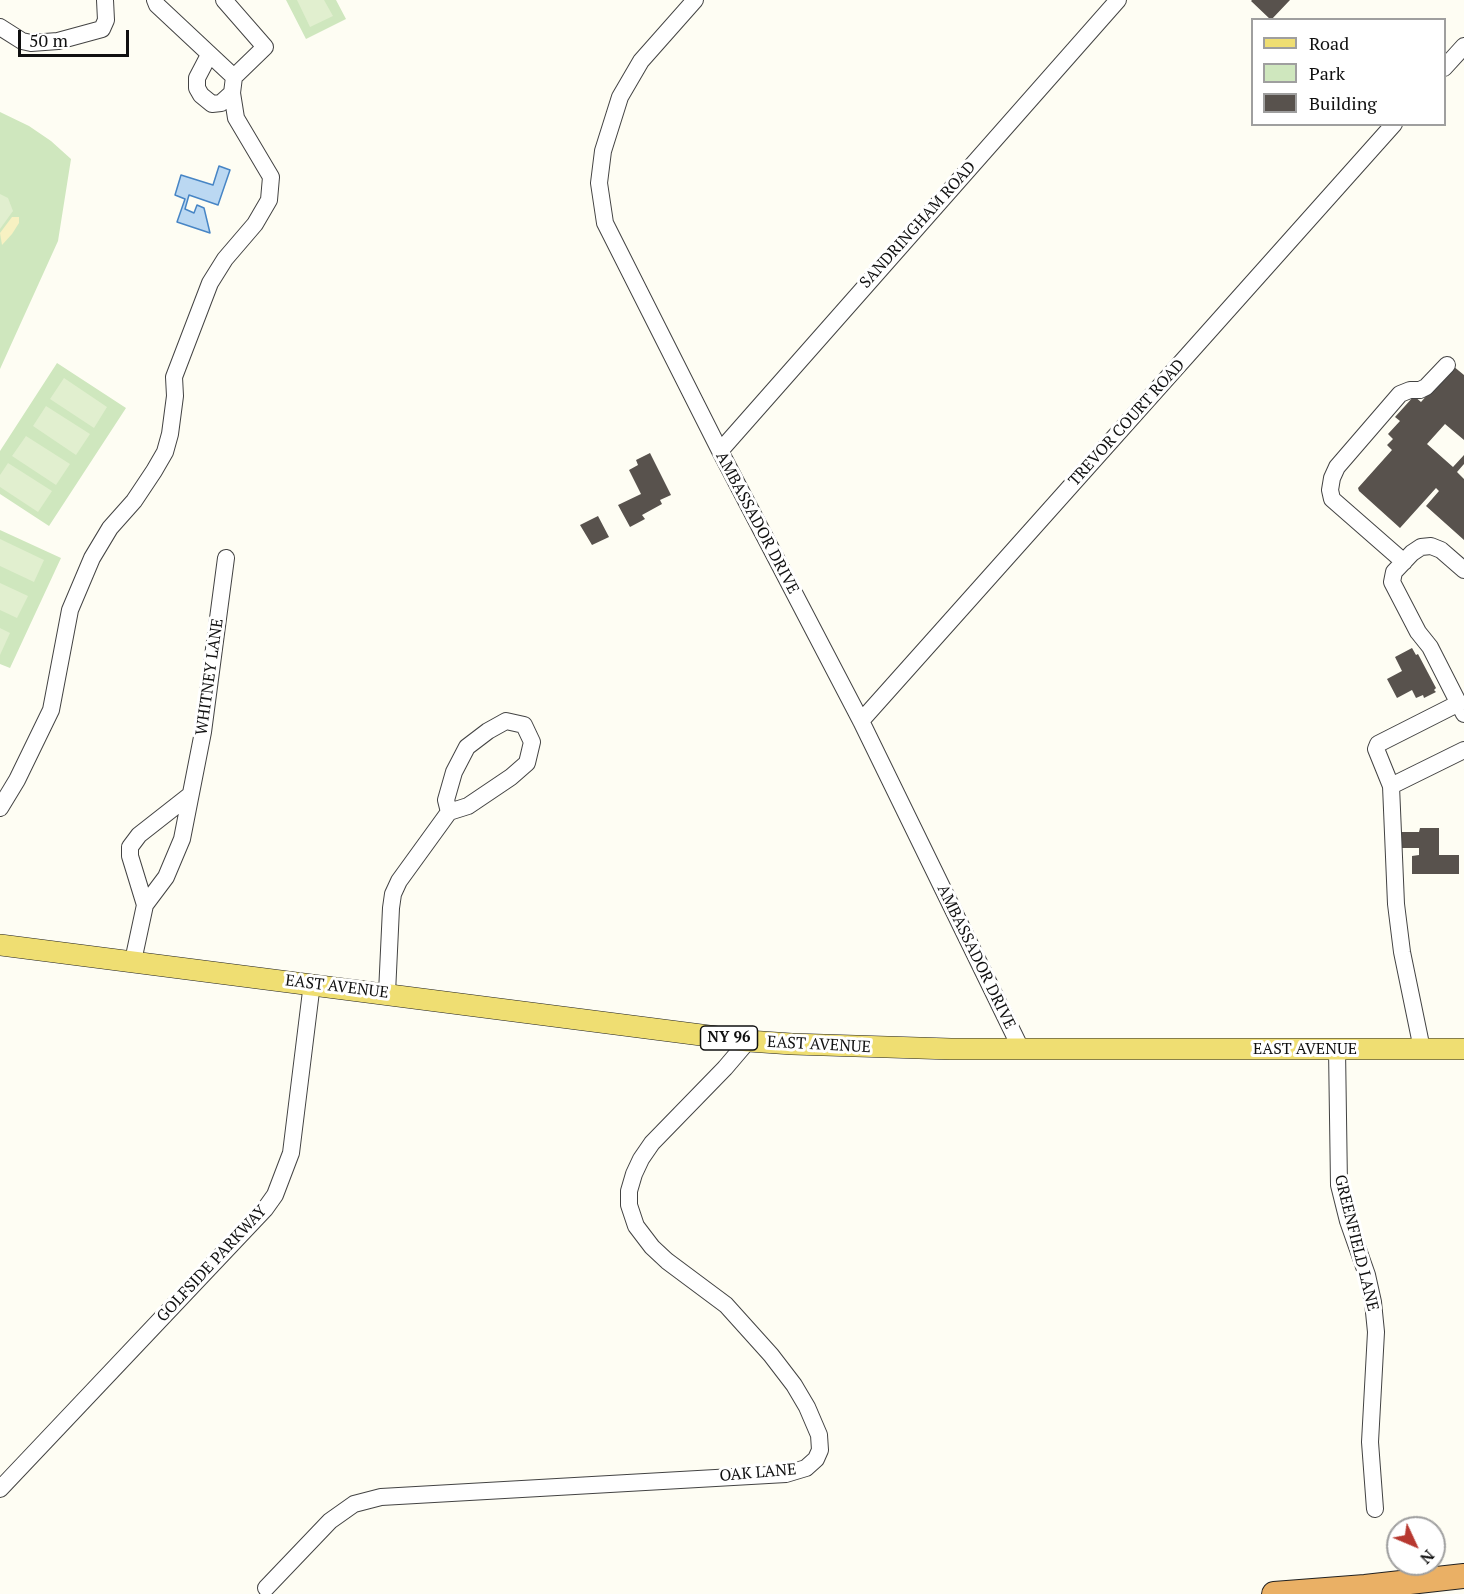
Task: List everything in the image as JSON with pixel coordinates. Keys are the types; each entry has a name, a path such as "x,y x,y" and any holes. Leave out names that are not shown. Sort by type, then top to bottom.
{"highway":[{"path":"1274,1594 1464,1576"}],"main road":[{"name":"EAST AVENUE","path":"0,945 312,983 748,1041 838,1047 1464,1049"}],"street":[{"path":"0,27 22,41 43,43 102,29 106,20 105,0"},
{"path":"0,808 17,780 51,710 70,610 92,558 110,528 134,501 165,452 175,396 174,377 210,283 225,259 255,224 269,200 271,177 236,118 233,85 209,55 157,5 155,0"},
{"path":"209,55 196,78 197,87 201,95 212,104 221,103 265,47 224,0"},
{"name":"AMBASSADOR DRIVE","path":"695,0 641,61 620,97 603,151 599,183 605,223 720,452 861,721 1021,1049"},
{"name":"SANDRINGHAM ROAD","path":"720,452 1118,0"},
{"path":"1446,66 1464,46"},
{"name":"TREVOR COURT ROAD","path":"861,721 1392,126"},
{"path":"1404,562 1332,499 1330,490 1332,478 1337,467 1400,394 1426,387 1447,364"},
{"path":"1422,1049 1402,951 1396,904 1391,786 1376,749 1378,744 1461,708 1430,647 1418,632 1392,582 1394,572 1421,547 1431,546 1441,550 1464,570"},
{"name":"WHITNEY LANE","path":"133,961 145,905 166,877 176,858 189,807 203,732 226,558"},
{"path":"387,993 393,894 408,867 449,812 476,802 511,777 527,762 532,742 524,725 506,721 467,747 451,781 446,800 449,812"},
{"path":"1391,786 1464,750"},
{"name":"WHITNEY LANE","path":"145,905 130,856 130,847 147,827 190,795"},
{"name":"GOLFSIDE PARKWAY","path":"0,1489 265,1209 275,1195 291,1153 312,983"},
{"name":"OAK LANE","path":"266,1588 330,1521 354,1504 381,1497 786,1474 800,1471 816,1459 820,1450 819,1435 794,1385 771,1355 726,1305 652,1247 636,1226 629,1205 629,1191 634,1174 652,1143 748,1041"},
{"name":"GREENFIELD LANE","path":"1337,1049 1339,1185 1348,1221 1367,1275 1376,1332 1370,1442 1375,1509"}],"green space":[{"path":"286,0 336,0 346,19 306,39"},
{"path":"297,0 324,0 333,16 310,27"},
{"path":"0,112 29,126 71,159 58,241 0,369"},
{"path":"0,194 8,198 13,211 0,229"},
{"path":"57,363 126,408 49,526 0,494 0,451"},
{"path":"64,378 107,407 94,428 50,399"},
{"path":"46,406 90,434 76,455 33,426"},
{"path":"26,436 70,464 56,485 12,456"},
{"path":"8,463 52,491 38,512 0,487 0,475"},
{"path":"0,530 61,558 10,668 0,664"},
{"path":"0,539 44,560 34,582 0,566"},
{"path":"0,583 28,596 17,618 0,610"},
{"path":"0,628 10,633 0,655"}],"sand":[{"path":"12,217 19,217 19,223 2,245 0,233"}],"water":[{"path":"219,166 230,170 218,205 189,195 185,209 194,213 197,205 204,208 210,233 177,222 185,199 175,195 181,175 213,185"}],"building":[{"path":"1290,0 1273,18 1269,18 1251,1"},
{"path":"1453,366 1464,375 1464,440 1445,424 1427,444 1453,467 1464,455 1464,464 1457,472 1464,479 1464,540 1426,506 1439,491 1436,488 1400,528 1358,488 1392,450 1387,445 1393,439 1388,434 1400,421 1395,417 1414,396 1421,402"},
{"path":"650,453 671,495 660,500 662,504 642,515 645,519 630,527 618,505 641,494 629,470 638,465 636,460"},
{"path":"598,516 609,537 592,545 580,525"},
{"path":"1412,648 1416,655 1418,654 1436,692 1424,698 1423,695 1416,698 1412,690 1397,698 1387,679 1402,671 1395,657"},
{"path":"1420,828 1439,828 1439,855 1459,855 1459,874 1412,874 1412,856 1419,855 1419,848 1400,848 1400,832 1419,832"}]}
